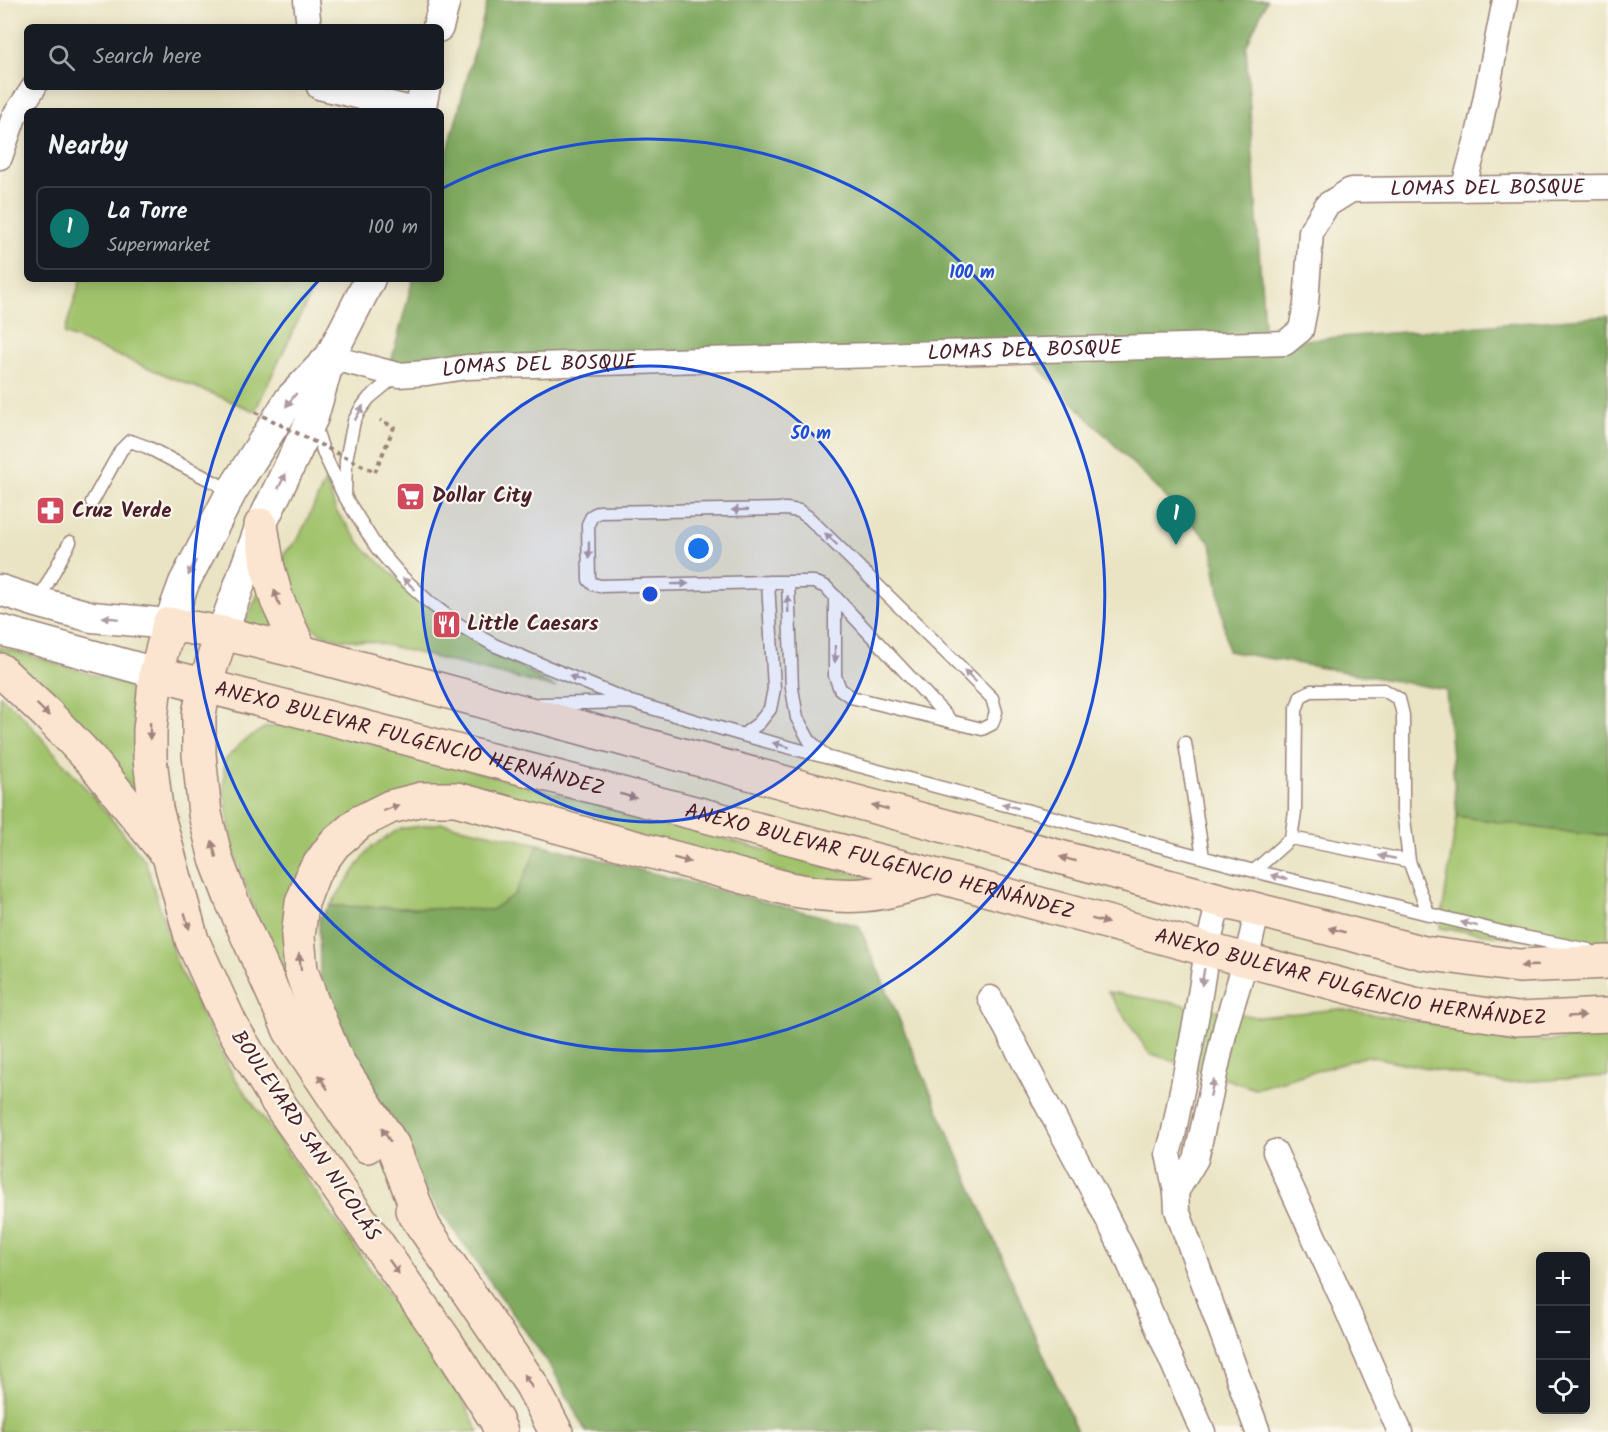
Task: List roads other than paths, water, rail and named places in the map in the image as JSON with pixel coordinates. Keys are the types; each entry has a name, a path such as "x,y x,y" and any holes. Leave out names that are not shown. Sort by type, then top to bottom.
{"main road":[{"path":"261,525 268,568 278,600 301,652"},
{"name":"ANEXO BULEVAR FULGENCIO HERNÁNDEZ","path":"169,624 222,633 301,652 1219,900 1424,953 1519,966 1608,962"},
{"name":"BOULEVARD SAN NICOLÁS","path":"169,624 156,673 150,730 150,759 156,809 192,940 231,1025 277,1101 445,1340 496,1420 501,1432"},
{"path":"222,633 205,685 199,714 199,754 205,814 216,859 232,902 290,1031 334,1099 531,1384 556,1432"},
{"path":"0,670 91,760 170,858"},
{"name":"ANEXO BULEVAR FULGENCIO HERNÁNDEZ","path":"156,673 936,876 1414,1004 1517,1019 1608,1015"},
{"path":"424,1228 393,1146 337,1061 301,970 298,937 302,903 314,872 334,844 360,822 390,807 422,799 456,799 789,889 820,895 881,894 909,887 936,876"}],"street":[{"path":"306,0 309,24"},
{"path":"439,24 445,0"},
{"path":"1463,189 1479,131 1505,0"},
{"path":"0,157 14,117 32,90"},
{"path":"332,90 407,108"},
{"path":"421,108 424,90"},
{"name":"LOMAS DEL BOSQUE","path":"330,357 398,375 479,367 1285,343 1301,330 1306,304 1311,231 1327,205 1352,190 1608,187"},
{"path":"222,633 261,525 313,417 330,357 368,282"},
{"path":"0,590 92,617 169,624 184,584 232,491 290,399 330,357"},
{"path":"0,630 156,673"},
{"path":"1219,900 1207,950 1197,1014 1168,1155 1178,1210 1258,1432"},
{"path":"1176,1192 1196,1159 1226,1025 1258,909"},
{"path":"990,998 1098,1200 1203,1432"},
{"path":"1275,1152 1400,1432"}],"lane":[{"path":"345,497 346,460 354,421 369,398 398,375"},
{"path":"313,417 324,454 345,497 377,548 402,577 430,603 461,626 494,645 631,702 742,735 1203,857 1429,915 1514,935 1608,953"},
{"path":"92,502 121,450 130,441 147,447 232,491"},
{"path":"835,596 835,676 840,690 851,696 952,722 982,729 992,724 996,712 992,698 808,517 799,511 786,509 599,512 592,516 588,524 589,580 600,586 814,582 826,587 835,596 952,722"},
{"path":"37,602 70,542"},
{"path":"742,735 759,723 770,709 774,688 768,582"},
{"path":"788,582 792,688 797,718 809,741 826,757"},
{"path":"1254,870 1291,838 1295,812 1296,710 1300,696 1311,692 1384,690 1398,699 1403,715 1403,810 1409,861 1429,915"},
{"path":"498,704 631,702"},
{"path":"1185,743 1203,857"},
{"path":"1291,838 1409,861"}],"place":[{"name":"Dollar City","path":"411,496"},
{"name":"Cruz Verde","path":"51,511"},
{"name":"La Torre","path":"1176,545"},
{"name":"Little Caesars","path":"446,624"}]}
